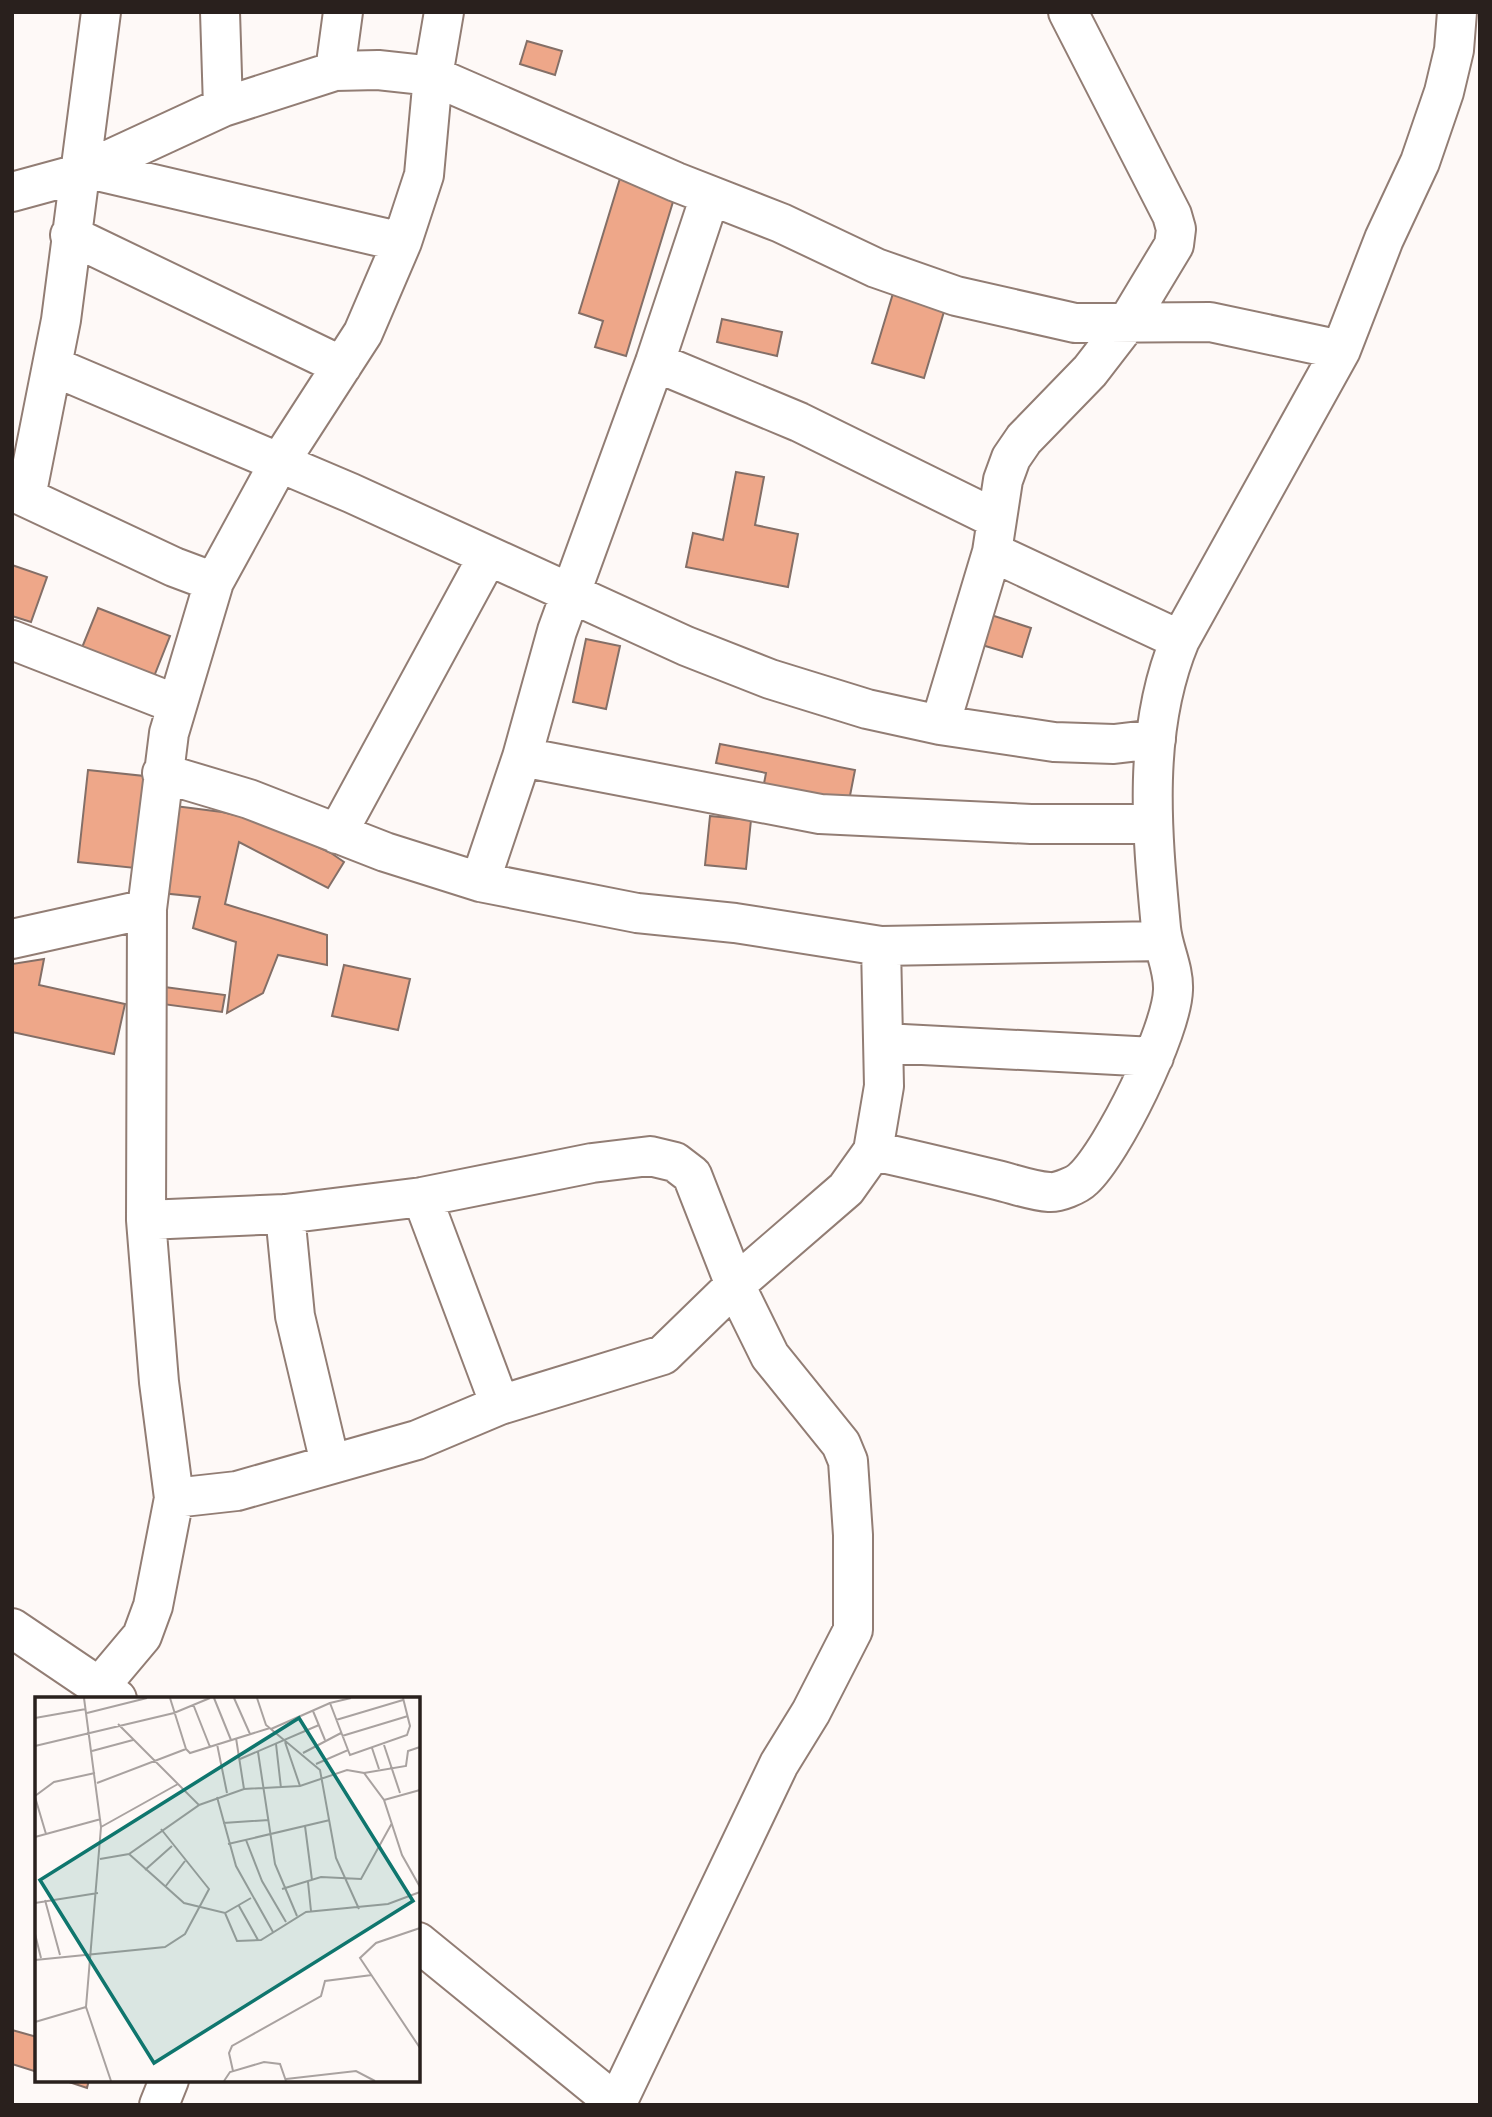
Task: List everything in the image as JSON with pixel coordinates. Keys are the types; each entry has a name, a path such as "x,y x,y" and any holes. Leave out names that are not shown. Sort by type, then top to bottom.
{"street":[{"path":"101,12 83,171 70,235 52,366 19,494 174,567 214,582"},
{"path":"220,12 223,107"},
{"path":"335,71 343,12"},
{"path":"12,1628 109,1692 142,1636 153,1606 174,1498 159,1381 146,1220 147,909 162,801 162,773 176,704 214,582 279,463 363,333 402,242 424,175 433,76 444,12"},
{"path":"940,726 994,536 1003,480 1018,449 1090,371 1127,323 1166,263 1174,245 1176,229 1154,177 1068,12"},
{"path":"873,1151 1051,1193 1081,1182 1101,1160 1154,1057 1171,1013 1173,988 1170,962 1162,941 1152,824 1156,739 1166,677 1180,639 1341,350 1384,240 1420,162 1444,92 1454,50 1457,12"},
{"path":"12,192 83,171 223,107 335,71 379,70 433,76 710,196 780,223 876,268 956,296 1075,323 1210,322 1341,350"},
{"path":"83,171 402,242"},
{"path":"480,882 522,758 557,631 574,592 655,362 710,196"},
{"path":"70,235 342,366"},
{"path":"655,362 799,422 994,536 1180,639"},
{"path":"52,366 574,592 686,646 770,679 867,709 940,726 1054,742 1114,744 1156,739"},
{"path":"337,834 488,556"},
{"path":"12,640 176,704"},
{"path":"522,758 820,814 1019,824 1152,824"},
{"path":"162,773 250,799 337,834 480,882 637,913 735,923 881,946 1162,941"},
{"path":"12,939 147,909"},
{"path":"174,1498 237,1491 417,1440 500,1405 663,1355 735,1285 846,1189 873,1151 884,1086 881,946"},
{"path":"884,1043 1154,1057"},
{"path":"146,1220 285,1214 422,1197 592,1163 650,1156 675,1162 692,1175 735,1285 770,1356 841,1444 848,1461 853,1535 853,1630 811,1712 762,1797 617,2104 420,1943"},
{"path":"422,1197 500,1405"},
{"path":"285,1214 295,1316 330,1464"},
{"path":"159,2105 168,2082"}],"building":[{"path":"527,41 562,51 555,75 520,64"},
{"path":"621,175 676,192 626,356 595,347 603,321 579,313"},
{"path":"894,290 946,305 924,378 872,363"},
{"path":"722,319 782,332 777,356 717,342"},
{"path":"736,472 764,477 755,525 798,534 788,587 686,567 693,533 723,540"},
{"path":"12,565 47,577 31,622 12,616"},
{"path":"98,608 170,636 153,679 81,650"},
{"path":"982,612 1031,628 1022,657 972,642"},
{"path":"586,639 620,646 606,709 573,702"},
{"path":"720,744 855,770 847,811 762,794 766,773 716,763"},
{"path":"88,770 144,776 135,868 78,862"},
{"path":"175,806 222,812 264,822 331,853 344,862 328,888 239,842 225,904 327,935 327,965 278,955 263,993 227,1013 236,942 193,928 200,897 161,893"},
{"path":"710,816 751,820 746,869 705,865"},
{"path":"44,959 39,985 125,1004 114,1054 12,1032 12,964"},
{"path":"344,965 410,979 398,1030 332,1016"},
{"path":"157,986 225,995 222,1012 155,1003"},
{"path":"12,2030 35,2036 35,2071 12,2064"},
{"path":"69,2082 88,2082 87,2088"}]}
